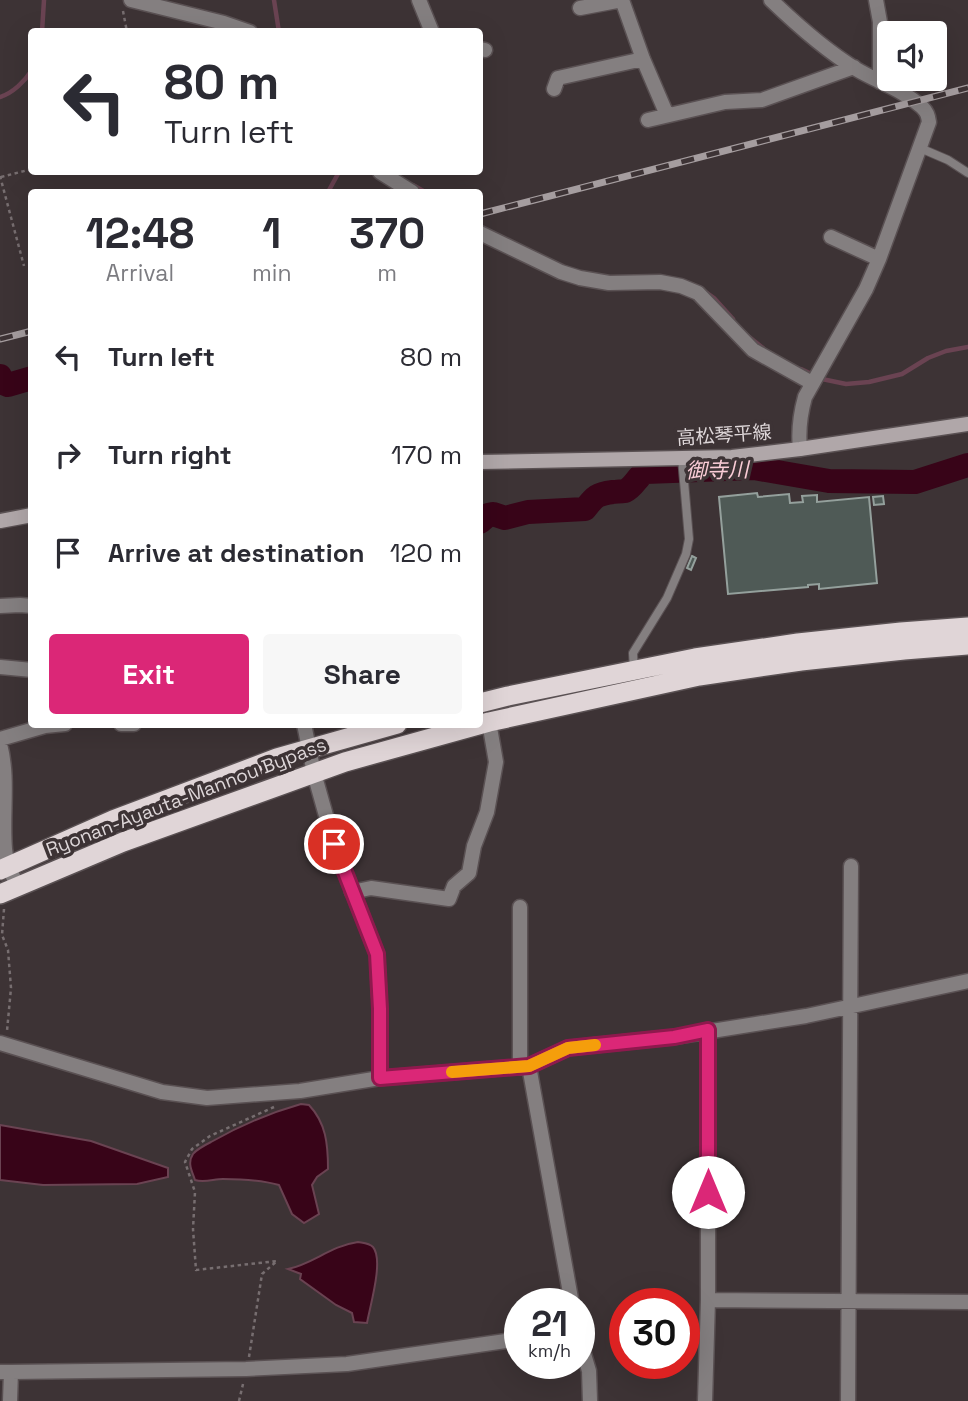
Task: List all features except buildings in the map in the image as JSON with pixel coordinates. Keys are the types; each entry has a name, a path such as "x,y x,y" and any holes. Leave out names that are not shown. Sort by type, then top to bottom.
{"highway":[{"path":"483,702 695,658 798,643 968,627"},
{"name":"Ryonan-Ayauta-Mannou Bypass","path":"483,723 699,676 801,661 968,645"},
{"name":"Ryonan-Ayauta-Mannou Bypass","path":"4,868 113,820 277,758 383,728"},
{"name":"Ryonan-Ayauta-Mannou Bypass","path":"7,895 123,842 345,762 467,728"}],"main road":[{"name":"高松琴平線","path":"483,462 683,466 968,424"},
{"path":"0,519 28,516"}],"street":[{"path":"419,0 430,28"},
{"path":"580,8 622,0 667,116"},
{"path":"771,0 806,33 877,80"},
{"path":"876,0 880,21"},
{"path":"127,5 238,28"},
{"path":"554,89 558,78 643,59"},
{"path":"648,120 725,102 762,100 854,67"},
{"path":"800,449 798,431 805,397 866,289 929,122 926,110 899,91"},
{"path":"385,175 407,189"},
{"path":"483,234 580,278 609,283 660,282 698,293 753,350 815,378"},
{"path":"831,237 879,259"},
{"path":"0,606 28,606"},
{"path":"0,667 28,670"},
{"path":"352,891 371,888 449,899 454,886 469,873 474,846 487,812 496,762 488,722"},
{"path":"7,895 4,868 4,767 0,741 37,728"},
{"path":"305,728 334,844 377,954 380,1078"},
{"path":"848,1401 851,866"},
{"path":"520,907 524,1066 569,1288"},
{"path":"3,1043 162,1092 207,1098 300,1091 380,1078 524,1066 568,1048 674,1037 806,1016 968,981"},
{"path":"705,1401 708,1300 708,1030"},
{"path":"708,1300 968,1303"},
{"path":"10,1401 6,1372 246,1369 347,1364 504,1341"},
{"path":"589,1379 590,1401"}],"lane":[{"path":"920,148 948,160 968,173"},
{"path":"634,671 633,653 667,598 686,554 689,539 683,466"}],"path":[{"path":"127,5 127,28"},
{"path":"24,266 0,177 28,170"},
{"path":"3,1043 11,988 8,950 2,935 7,895"},
{"path":"239,1401 262,1274 277,1261 196,1270 193,1229 195,1192 185,1162 192,1149 210,1136 275,1107"}],"shaded area":[{"path":"301,1104 309,1105 315,1112 326,1143 328,1169 317,1177 312,1185 319,1214 304,1223 292,1214 279,1185 244,1180 195,1180 190,1161 199,1149 255,1120"},
{"path":"0,1125 91,1141 168,1168 168,1177 137,1184 43,1185 0,1180"},
{"path":"358,1242 373,1247 377,1262 367,1323 354,1322 352,1313 300,1279 301,1274 288,1269 339,1247"}],"waterway":[{"path":"42,28 44,0"},
{"path":"274,0 278,28"},
{"path":"0,97 10,93 28,75"},
{"path":"330,189 337,175"},
{"path":"413,185 420,189"},
{"path":"707,293 733,319"},
{"path":"748,336 763,348"},
{"path":"801,369 822,379 846,384 869,382 902,374 928,358 946,351 968,347"},
{"name":"御寺川","path":"0,376 3,383 8,385 28,379"},
{"name":"御寺川","path":"483,519 493,514 505,518 528,512 585,509 600,495 625,491 645,472 754,468 829,481 915,482 968,465"}],"railway":[{"path":"483,213 968,88"},
{"path":"0,339 28,332"}],"slow traffic":[{"path":"452,1072 529,1066 568,1048 595,1045"}],"route":[{"path":"334,844 377,954 380,1078 529,1066 568,1048 674,1037 708,1030 708,1192"}]}
